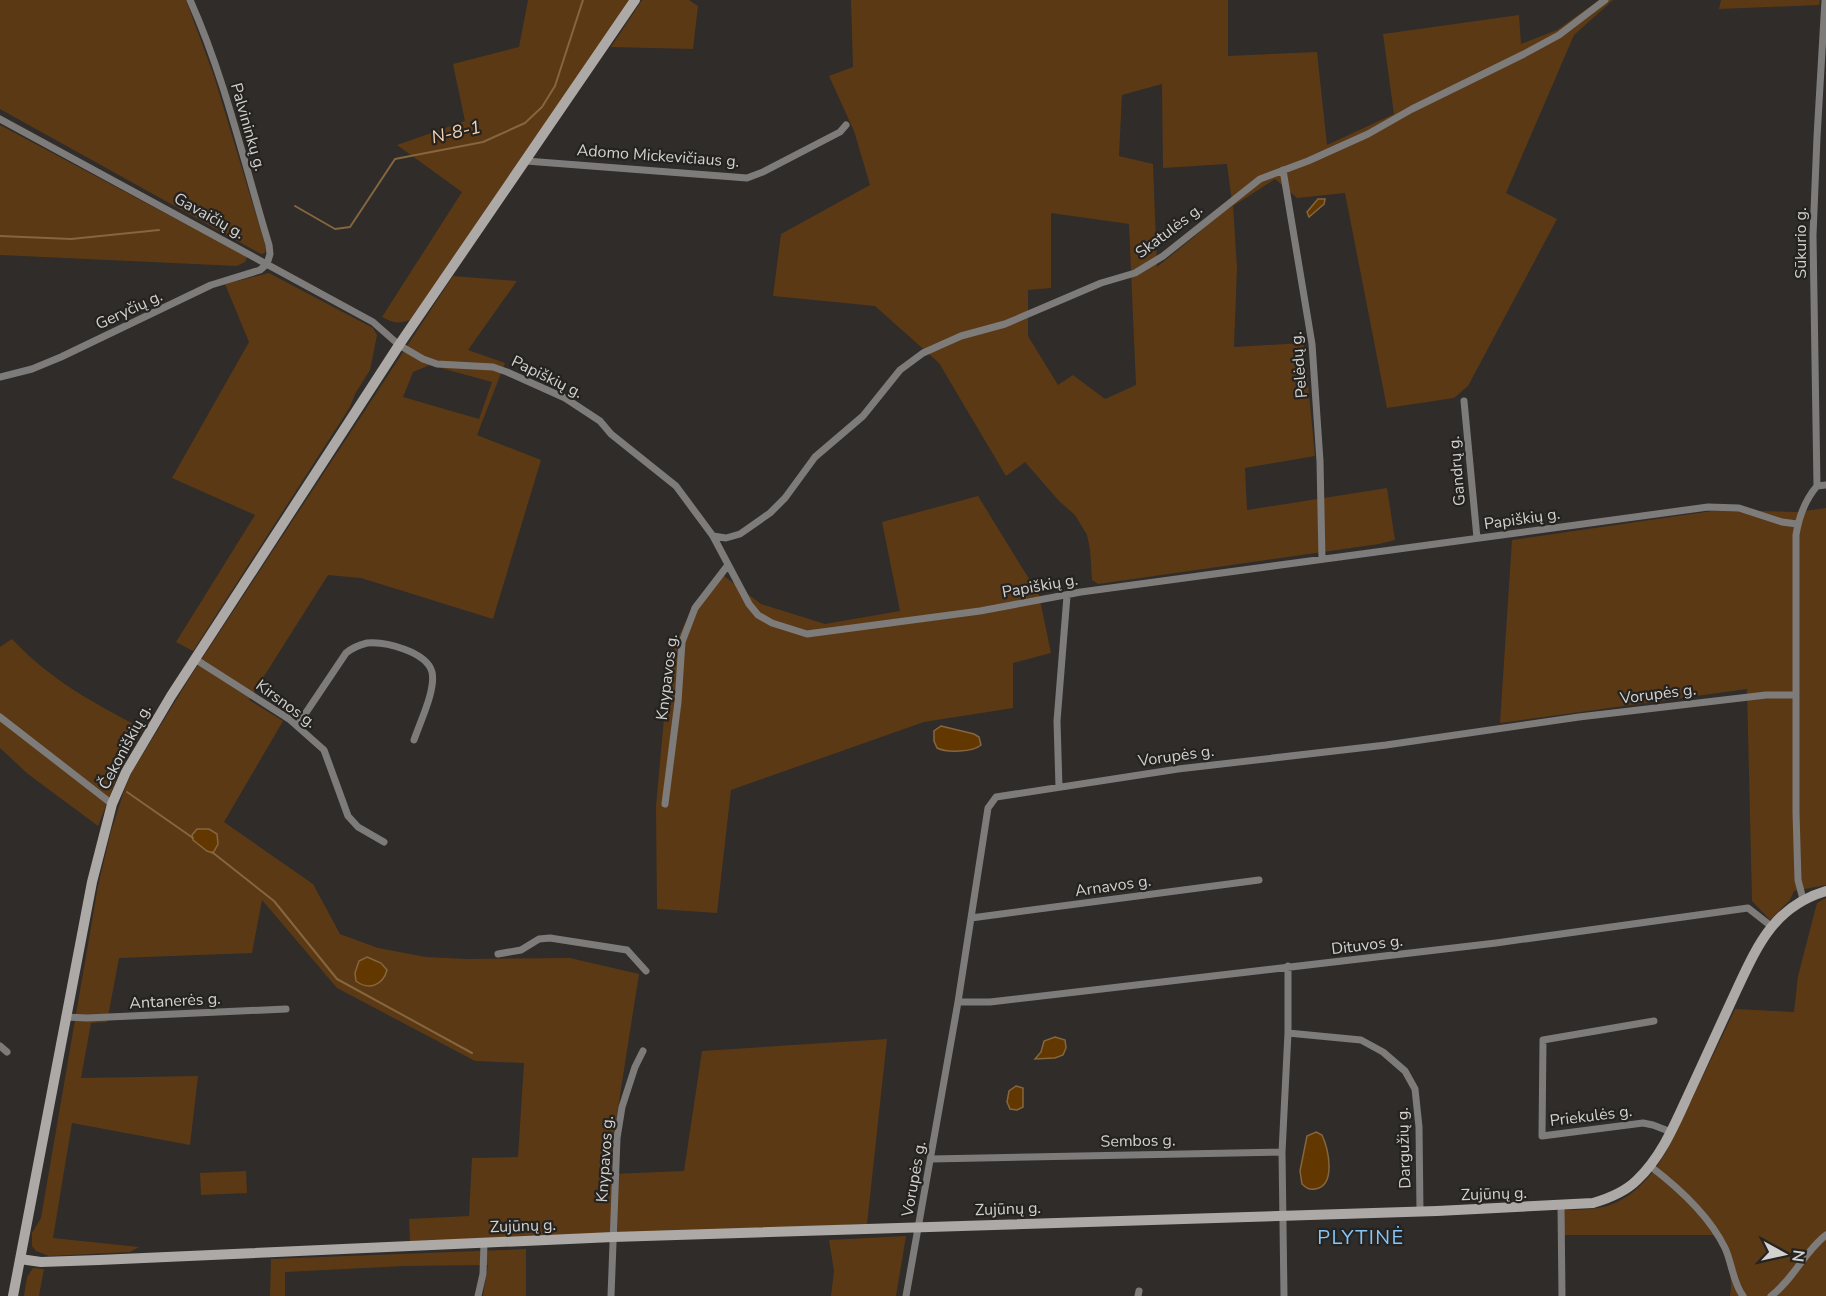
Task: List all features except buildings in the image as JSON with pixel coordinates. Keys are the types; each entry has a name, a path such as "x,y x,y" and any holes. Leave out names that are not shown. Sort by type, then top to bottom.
{"main road":[{"path":"399,345 635,0"},
{"name":"Čekoniškių g.","path":"14,1296 65,1017 95,871 112,804 143,741 399,345"},
{"name":"Zujūnų g.","path":"20,1259 41,1262 87,1261 613,1237 1420,1211 1593,1203 1609,1199 1631,1185 1650,1166 1671,1132 1752,958 1771,926 1786,910 1803,899 1826,891"}],"street":[{"name":"Palvininkų g.","path":"190,0 206,35 269,245 270,254 267,264"},
{"name":"Skatulės g.","path":"713,536 726,538 740,534 770,513 785,498 815,457 863,416 900,370 923,353 961,336 1005,324 1101,283 1135,273 1163,256 1260,179 1308,161 1368,134 1412,109 1524,54 1559,35 1605,0"},
{"name":"Sūkurio g.","path":"1817,486 1814,225 1825,0"},
{"name":"Gavaičių g.","path":"0,119 373,322 399,345"},
{"name":"Adomo Mickevičiaus g.","path":"526,161 747,178 840,132 846,125"},
{"name":"Pelėdų g.","path":"1283,170 1312,344 1320,462 1322,560"},
{"name":"Geryčių g.","path":"0,377 32,369 61,357 211,285 260,270 267,264"},
{"name":"Papiškių g.","path":"399,345 437,364 493,367 507,372 565,398 600,421 611,434 676,486 713,536 749,604 758,615 772,623 807,634 1708,507 1739,508 1782,522 1797,524"},
{"name":"Gandrų g.","path":"1464,401 1477,538"},
{"path":"1803,899 1798,880 1795,695 1796,535 1797,524 1809,496 1817,486 1826,485"},
{"name":"Knypavos g.","path":"665,804 678,702 682,642 695,608 728,565"},
{"path":"1059,786 1057,722 1067,596"},
{"path":"297,726 346,653 352,648 365,644 383,644 418,655 426,661 432,674 431,690 414,740"},
{"name":"Kirsnos g.","path":"195,659 289,719 324,750 348,816 358,827 384,842"},
{"name":"Vorupės g.","path":"906,1296 958,1002 990,803 996,797 1178,769 1386,745 1589,715 1766,695 1795,695"},
{"path":"0,717 112,804"},
{"name":"Arnavos g.","path":"970,918 1259,880"},
{"name":"Dituvos g.","path":"958,1002 967,1004 1001,1001 1186,981 1288,966 1339,963 1496,944 1748,908 1771,926"},
{"path":"498,954 520,950 539,939 550,938 627,950 646,971"},
{"path":"1284,1296 1282,1152 1288,1033 1288,966"},
{"name":"Antanerės g.","path":"65,1017 286,1009"},
{"name":"Priekulės g.","path":"1654,1021 1543,1040 1542,1136 1643,1123 1671,1132"},
{"name":"Dargužių g.","path":"1288,1033 1362,1040 1383,1052 1405,1071 1415,1089 1418,1118 1420,1211"},
{"path":"0,1046 7,1052"},
{"name":"Knypavos g.","path":"611,1296 619,1127 622,1107 643,1051"},
{"name":"Sembos g.","path":"931,1159 1282,1152"},
{"path":"1650,1166 1678,1189 1716,1232 1730,1259 1741,1295"},
{"path":"1561,1206 1562,1296"},
{"path":"1772,1296 1826,1235"},
{"path":"478,1296 483,1274 484,1243"}],"shaded area":[{"path":"0,0 186,0 214,76 266,248 265,253 261,254 0,109"},
{"path":"528,0 630,0 410,320 389,321 382,317 462,192 397,145 465,121 453,64 519,47"},
{"path":"642,0 689,0 698,6 693,49 611,47"},
{"path":"851,0 1228,0 1228,56 1317,52 1327,145 1394,114 1383,34 1519,15 1521,44 1557,30 1599,0 1613,0 1574,35 1506,193 1557,219 1468,386 1454,398 1387,408 1345,193 1297,198 1275,179 1233,206 1237,268 1234,347 1304,343 1315,456 1245,468 1247,510 1387,488 1395,540 1098,584 1092,580 1087,535 1075,515 1059,501 1025,462 1006,476 939,363 875,306 773,296 781,234 870,185 854,131 829,76 853,67","holes":["1162,84 1163,168 1227,164 1232,202 1157,267 1153,164 1119,156 1122,95","1051,213 1129,224 1136,385 1105,399 1073,375 1058,385 1028,336 1028,290 1051,288"]},
{"path":"1721,0 1820,0 1819,5 1719,9"},
{"path":"0,125 247,257 245,262 237,266 0,255"},
{"path":"1318,199 1325,199 1324,204 1309,217 1307,212"},
{"path":"269,273 373,328 377,335 370,370 350,407 193,651 176,642 255,515 172,478 249,342 225,284"},
{"path":"453,276 517,281 468,350 505,363 477,435 541,460 493,619 361,578 328,575 249,700 283,721 224,822 313,884 340,934 378,948 426,957 570,958 639,974 613,1140 611,1174 684,1171 702,1051 887,1039 867,1224 410,1242 409,1219 469,1216 472,1158 518,1157 524,1063 475,1061 337,988 262,900 252,953 119,958 107,1022 91,1023 81,1078 198,1076 190,1145 72,1123 53,1238 139,1247 130,1252 49,1256 36,1251 32,1246 32,1233 41,1218 98,886 111,831 132,772 192,674","holes":["430,365 492,382 479,419 403,397 413,372","367,957 381,963 378,984 361,985"]},
{"path":"978,496 1039,595 1051,653 1013,663 1013,708 924,722 731,790 717,913 657,909 656,807 664,718 675,644 695,602 724,576 761,604 825,624 900,611 882,522"},
{"path":"1826,508 1826,885 1794,891 1790,900 1770,920 1752,901 1747,689 1500,723 1512,540 1719,510 1797,512"},
{"path":"12,639 57,678 90,700 143,729 119,772 98,826 28,774 0,748 0,647"},
{"path":"941,726 974,734 979,737 981,745 960,751 937,748 934,731"},
{"path":"197,829 209,829 217,834 218,844 213,853 193,840 192,835"},
{"path":"1826,898 1826,1296 1730,1296 1731,1280 1728,1264 1715,1235 1564,1235 1562,1210 1583,1210 1611,1205 1632,1193 1655,1169 1673,1139 1735,1009 1794,1012 1798,976 1817,903"},
{"path":"367,957 381,963 387,970 379,983 370,986 356,981 355,973 359,961"},
{"path":"1055,1037 1065,1040 1066,1048 1063,1055 1055,1058 1035,1059 1041,1052 1044,1041"},
{"path":"1016,1086 1023,1088 1023,1107 1017,1110 1010,1109 1007,1102 1009,1091"},
{"path":"1316,1132 1322,1135 1329,1166 1326,1181 1322,1186 1311,1189 1302,1184 1300,1171 1307,1136"},
{"path":"246,1171 247,1193 201,1195 200,1173"},
{"path":"906,1236 896,1296 831,1296 834,1271 829,1240"},
{"path":"526,1249 526,1296 483,1296 488,1265 405,1266 285,1272 285,1296 270,1296 271,1259"},
{"path":"33,1268 44,1269 39,1296 24,1296 27,1277"}],"waterway":[{"name":"N-8-1","path":"295,206 335,229 350,227 395,159 483,142 525,123 542,107 555,86 583,0"},
{"name":"N-8-1","path":"0,236 71,239 159,230"},
{"path":"127,792 193,838"},
{"path":"212,852 274,901 337,979 472,1053"}],"district":[{"name":"PLYTINĖ","path":"1361,1237"}]}
